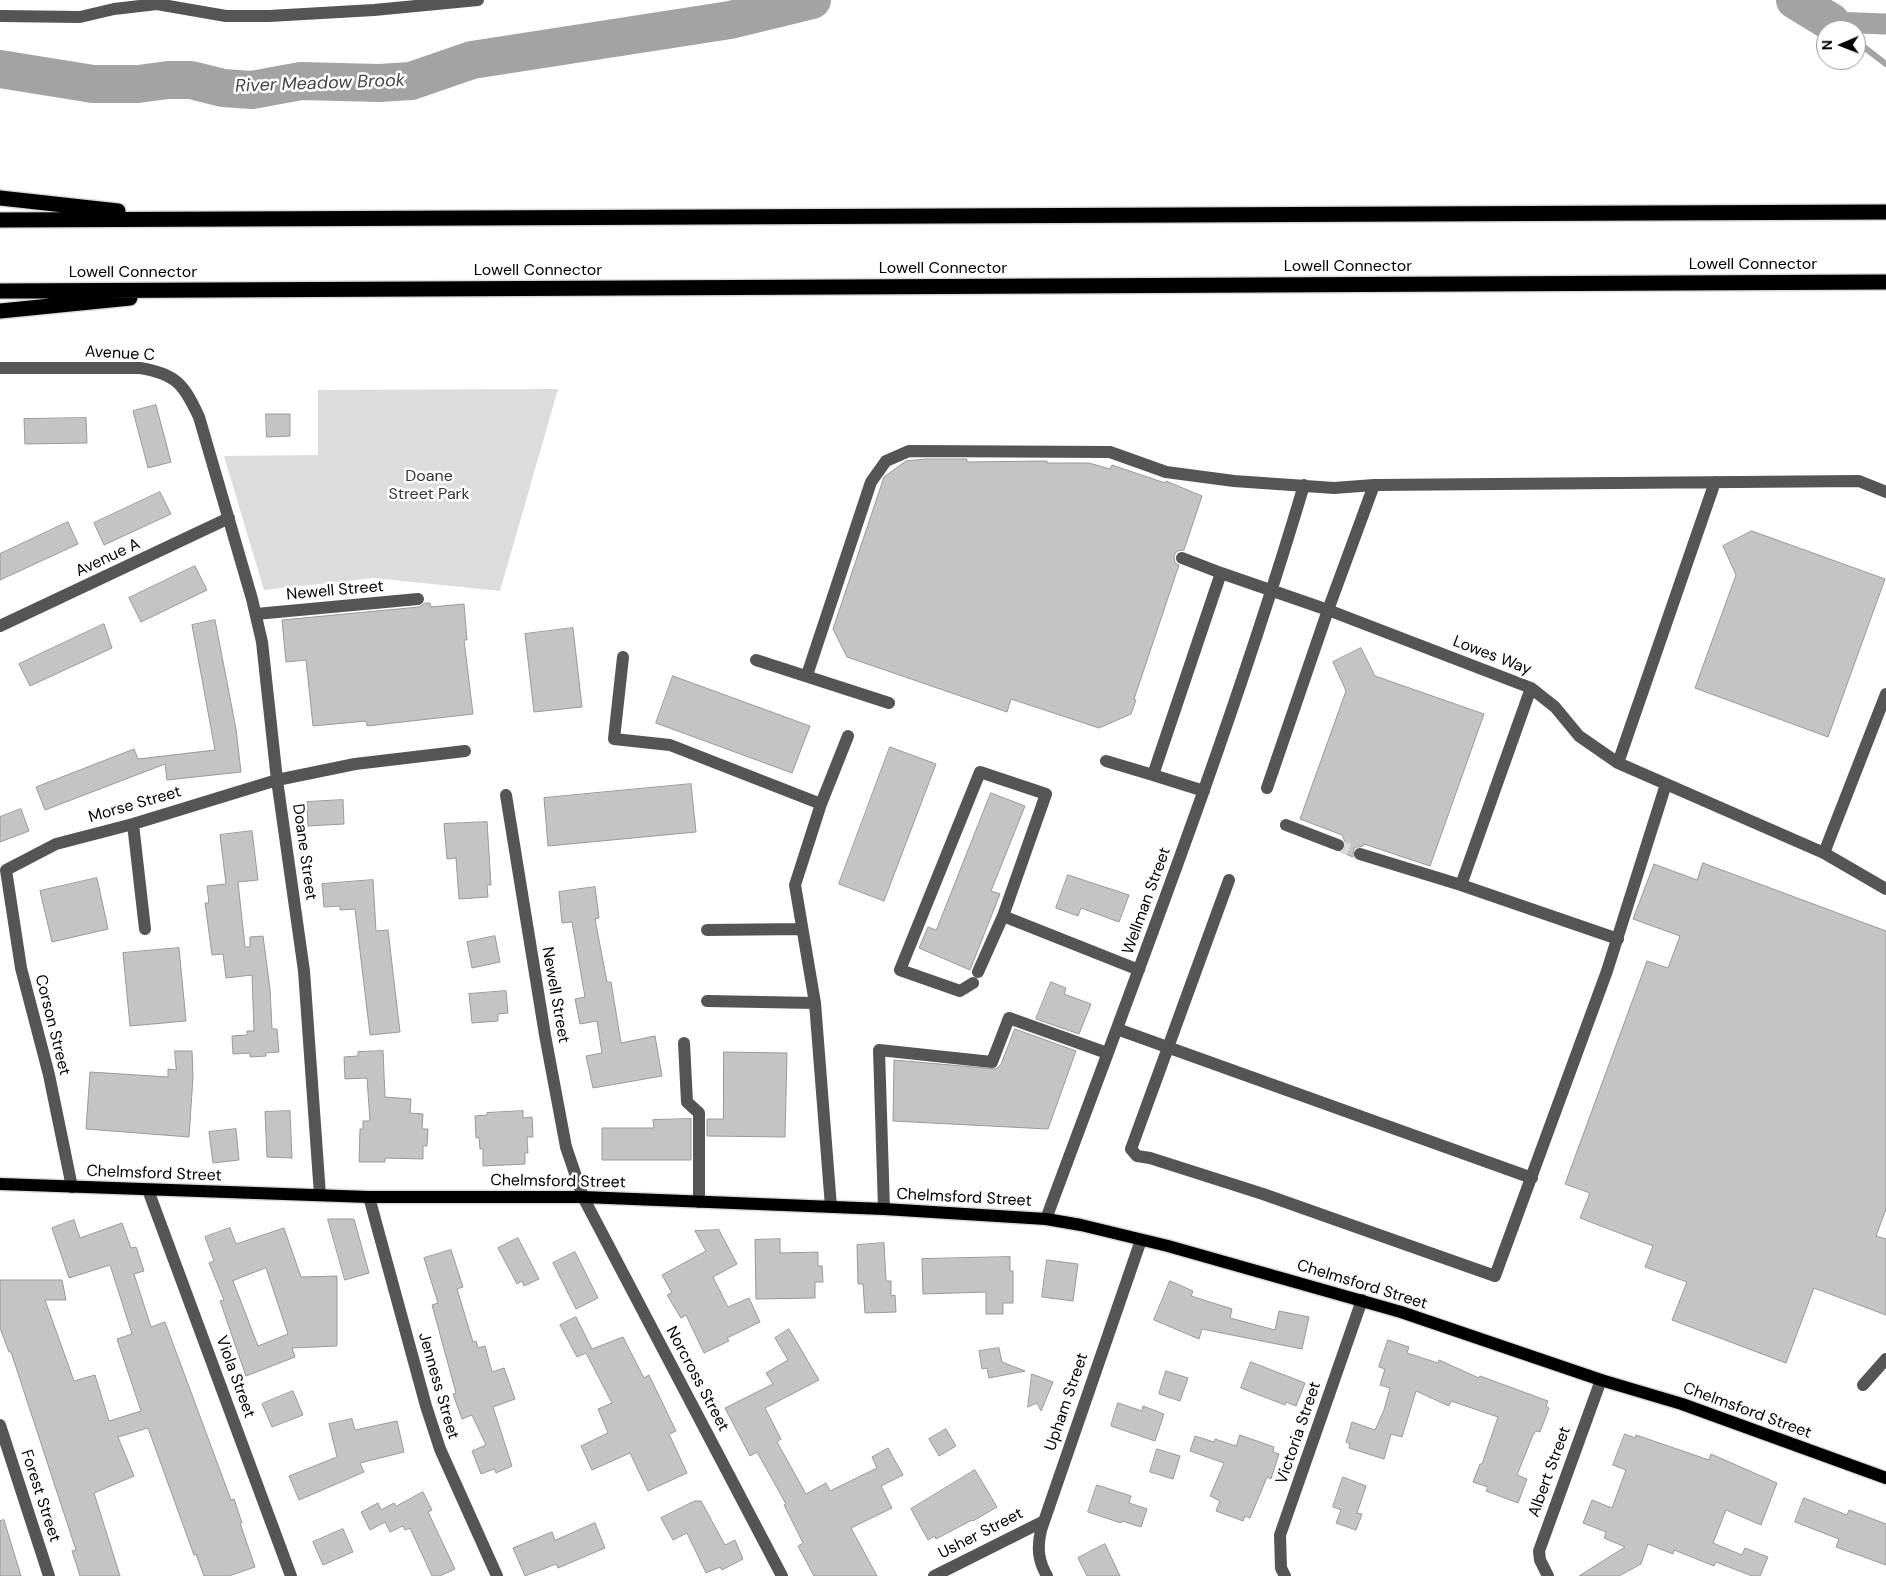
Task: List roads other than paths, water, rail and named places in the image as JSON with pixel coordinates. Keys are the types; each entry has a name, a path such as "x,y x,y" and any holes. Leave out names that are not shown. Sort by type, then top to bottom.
{"highway":[{"path":"0,198 192,218"},
{"path":"0,220 1738,213 1886,210"},
{"name":"Lowell Connector","path":"0,291 1886,282"},
{"path":"0,311 106,302 193,290"}],"main road":[{"name":"Chelmsford Street","path":"0,1184 369,1197 583,1197 884,1209 1046,1219 1081,1225 1141,1240 1362,1300 1601,1380 1682,1404 1886,1478"}],"street":[{"path":"0,16 80,17 114,9 157,4 226,16 269,16 374,10 478,0"},
{"name":"Avenue C","path":"0,368 140,368 158,371 176,379 188,392 199,417 229,518"},
{"path":"807,675 871,482 886,461 909,451 1110,452 1166,472 1234,481 1334,488 1374,485 1859,481 1886,492"},
{"path":"1618,763 1715,482"},
{"path":"1267,788 1328,610 1374,485"},
{"path":"1272,592 1304,486"},
{"name":"Doane Street","path":"229,518 256,614 268,683 277,780 304,971 320,1195"},
{"name":"Avenue A","path":"0,626 229,518"},
{"name":"Lowes Way","path":"1182,558 1272,592 1328,610 1531,688 1555,707 1579,736 1618,763 1824,853 1886,890"},
{"path":"1153,775 1221,572"},
{"name":"Wellman Street","path":"1046,1219 1204,791 1272,592"},
{"name":"Newell Street","path":"256,614 418,599"},
{"path":"623,658 614,739 670,745 821,804"},
{"path":"756,660 889,703"},
{"path":"1461,884 1531,688"},
{"path":"1824,853 1886,694"},
{"path":"831,1207 815,1003 796,885 821,804 848,736"},
{"name":"Morse Street","path":"6,870 56,844 133,824 277,780 355,764 465,751"},
{"path":"1106,761 1204,791"},
{"path":"980,772 1046,794 1003,916 975,977 960,991 900,970 980,772"},
{"path":"1229,880 1132,1150 1137,1156 1150,1158 1263,1194 1495,1276 1618,939 1632,885 1666,784"},
{"name":"Newell Street","path":"506,795 545,1035 566,1147 583,1197"},
{"path":"133,824 145,928"},
{"path":"1286,825 1338,845"},
{"path":"1360,854 1461,884 1618,939"},
{"name":"Corson Street","path":"6,870 21,968 49,1075 72,1187"},
{"path":"1003,916 1139,970"},
{"path":"707,930 802,929"},
{"path":"707,1001 815,1003"},
{"path":"884,1209 879,1050 992,1062 1009,1018 1108,1053"},
{"path":"1117,1029 1532,1178"},
{"path":"684,1043 687,1102 699,1113 699,1202"},
{"name":"Viola Street","path":"148,1190 291,1576"},
{"name":"Jenness Street","path":"369,1197 426,1406 440,1449 497,1576"},
{"name":"Norcross Street","path":"583,1197 782,1576"},
{"name":"Upham Street","path":"1047,1576 1039,1558 1038,1548 1044,1521 1141,1240"},
{"name":"Victoria Street","path":"1285,1576 1281,1568 1280,1535 1362,1300"},
{"path":"1863,1385 1886,1359"},
{"name":"Albert Street","path":"1548,1576 1540,1560 1539,1551 1601,1380"},
{"name":"Forest Street","path":"0,1425 49,1576"},
{"name":"Usher Street","path":"934,1576 1044,1521"}],"waterway":[{"name":"River Meadow Brook","path":"0,69 93,84 138,84 168,80 191,80 223,88 252,90 301,81 379,83 411,81 472,60 730,20 812,0"},
{"name":"River Meadow Brook","path":"1795,0 1828,20"},
{"path":"1866,23 1886,24"},
{"name":"River Meadow Brook","path":"1866,49 1886,64"}],"tunnel":[{"path":"1338,845 1360,854"}],"park label":[{"name":"Doane Street Park","path":"429,486"}]}
